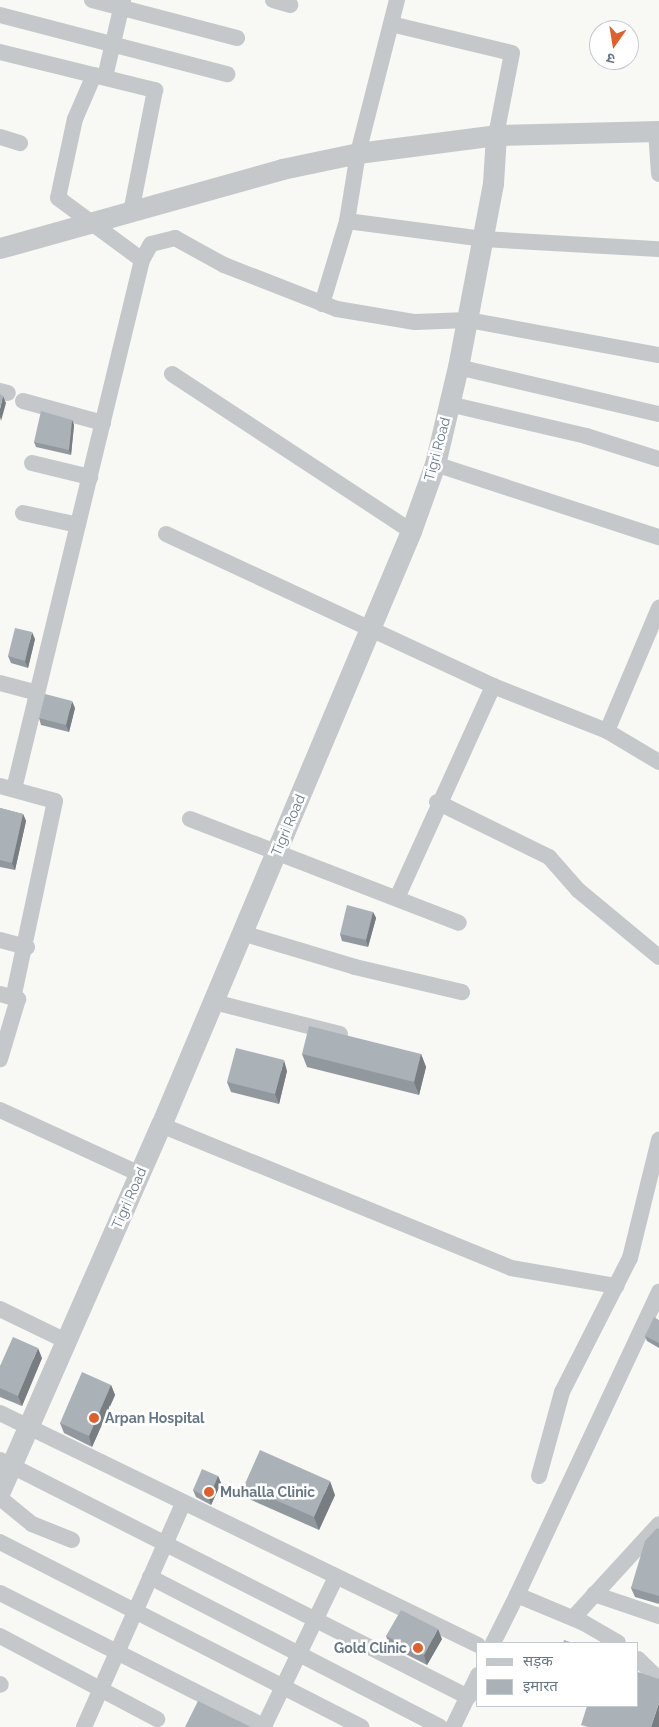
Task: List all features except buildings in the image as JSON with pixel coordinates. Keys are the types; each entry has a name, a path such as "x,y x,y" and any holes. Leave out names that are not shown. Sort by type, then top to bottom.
{"street":[{"path":"92,0 122,4 237,38"},
{"path":"274,0 290,4"},
{"path":"322,304 347,221 358,153 397,0"},
{"path":"122,4 113,45 100,76 75,119 58,198 142,260"},
{"path":"0,15 227,74"},
{"path":"391,24 512,53 496,134"},
{"path":"0,52 155,90 131,212"},
{"path":"0,248 358,153 496,134 658,131 659,174"},
{"name":"Tigri Road","path":"0,1491 6,1463 29,1427 140,1174 372,630 411,531 435,464 458,367 483,239 496,134"},
{"path":"0,137 20,143"},
{"path":"347,221 483,239 659,249"},
{"path":"0,1059 18,999 7,996 27,947 55,801 7,787 37,693 142,260 151,244 175,238 224,265 322,304 410,322 468,320 659,355"},
{"path":"458,367 659,414"},
{"path":"172,374 411,531"},
{"path":"23,401 103,423"},
{"path":"449,404 586,436 659,459"},
{"path":"32,464 90,477"},
{"path":"435,464 659,537"},
{"path":"23,512 78,525"},
{"path":"166,534 492,686 607,731 659,762"},
{"path":"607,731 659,608"},
{"path":"0,683 37,693"},
{"path":"397,898 438,802 492,686"},
{"path":"438,802 549,858 578,890 659,957"},
{"path":"190,819 277,850 459,923"},
{"path":"242,933 355,967 462,992"},
{"path":"0,940 27,947"},
{"path":"214,1002 357,1038"},
{"path":"0,1110 140,1174"},
{"path":"161,1125 510,1268 616,1286"},
{"path":"539,1476 562,1392 630,1258 659,1140"},
{"path":"494,1642 659,1292"},
{"path":"0,1309 66,1341"},
{"path":"0,1413 183,1504 477,1645"},
{"path":"6,1463 468,1697"},
{"path":"0,1498 32,1524 72,1540"},
{"path":"84,1727 183,1504"},
{"path":"574,1618 659,1524"},
{"path":"0,1542 362,1727"},
{"path":"150,1577 440,1727"},
{"path":"0,1594 265,1727 336,1577"},
{"path":"594,1594 659,1616"},
{"path":"517,1595 574,1618 616,1642"},
{"path":"0,1636 157,1719"},
{"path":"639,1660 659,1679"},
{"path":"453,1727 477,1677"}],"place":[{"name":"Arpan Hospital","path":"94,1418"},
{"name":"Muhalla Clinic","path":"209,1492"},
{"name":"Gold Clinic","path":"418,1648"}]}
